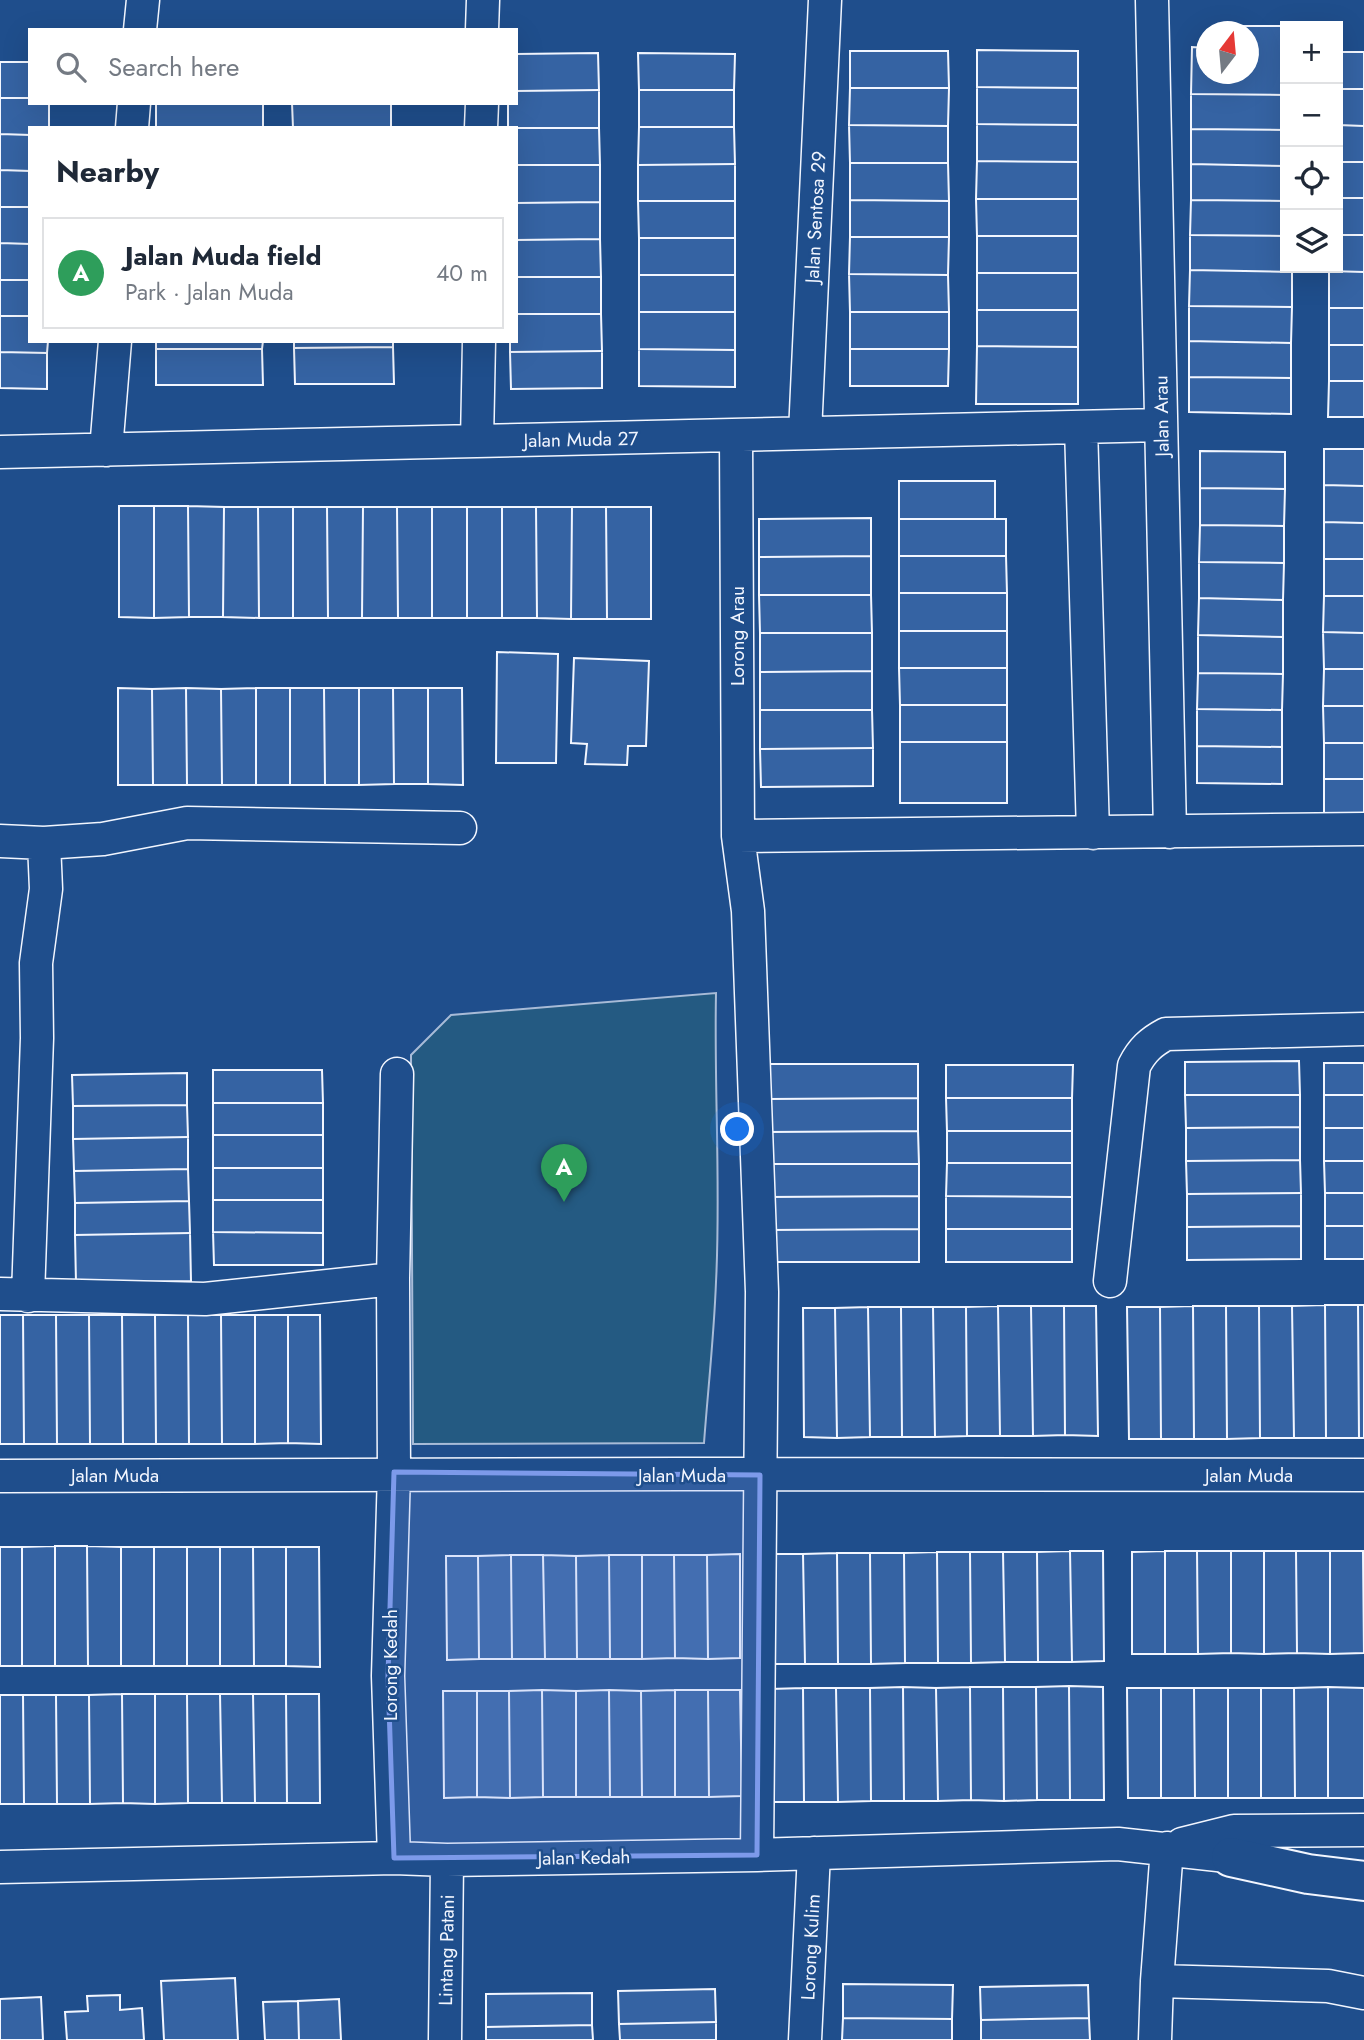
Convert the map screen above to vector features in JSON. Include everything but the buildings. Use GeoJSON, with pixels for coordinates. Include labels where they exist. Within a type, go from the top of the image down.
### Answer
{"type":"FeatureCollection","features":[{"type":"Feature","properties":{"kind":"highway"},"geometry":{"type":"LineString","coordinates":[[1231,1857],[1308,1874],[1364,1881]]}},
{"type":"Feature","properties":{"kind":"street"},"geometry":{"type":"LineString","coordinates":[[140,28],[143,0]]}},
{"type":"Feature","properties":{"kind":"street"},"geometry":{"type":"LineString","coordinates":[[482,28],[483,0]]}},
{"type":"Feature","properties":{"kind":"street","name":"Jalan Sentosa 29"},"geometry":{"type":"LineString","coordinates":[[804,433],[825,0]]}},
{"type":"Feature","properties":{"kind":"street","name":"Jalan Arau"},"geometry":{"type":"LineString","coordinates":[[1152,0],[1170,832]]}},
{"type":"Feature","properties":{"kind":"street"},"geometry":{"type":"LineString","coordinates":[[132,126],[134,105]]}},
{"type":"Feature","properties":{"kind":"street"},"geometry":{"type":"LineString","coordinates":[[481,126],[482,105]]}},
{"type":"Feature","properties":{"kind":"street"},"geometry":{"type":"LineString","coordinates":[[106,450],[115,343]]}},
{"type":"Feature","properties":{"kind":"street"},"geometry":{"type":"LineString","coordinates":[[477,442],[479,343]]}},
{"type":"Feature","properties":{"kind":"street","name":"Jalan Muda 27"},"geometry":{"type":"LineString","coordinates":[[0,452],[1161,425]]}},
{"type":"Feature","properties":{"kind":"street"},"geometry":{"type":"LineString","coordinates":[[1081,427],[1093,833]]}},
{"type":"Feature","properties":{"kind":"street","name":"Lorong Arau"},"geometry":{"type":"LineString","coordinates":[[736,435],[738,836],[748,911],[762,1292],[757,1855]]}},
{"type":"Feature","properties":{"kind":"street"},"geometry":{"type":"LineString","coordinates":[[0,842],[44,843],[103,839],[187,823],[460,828]]}},
{"type":"Feature","properties":{"kind":"street"},"geometry":{"type":"LineString","coordinates":[[738,836],[1364,829]]}},
{"type":"Feature","properties":{"kind":"street"},"geometry":{"type":"LineString","coordinates":[[44,843],[46,890],[36,963],[37,1038],[14,1295],[205,1299],[393,1279]]}},
{"type":"Feature","properties":{"kind":"street"},"geometry":{"type":"LineString","coordinates":[[1110,1282],[1134,1066],[1141,1052],[1153,1040],[1166,1034],[1364,1030]]}},
{"type":"Feature","properties":{"kind":"street","name":"Lorong Kedah"},"geometry":{"type":"LineString","coordinates":[[394,1858],[388,1676],[394,1472],[393,1279],[397,1074]]}},
{"type":"Feature","properties":{"kind":"street","name":"Jalan Muda"},"geometry":{"type":"LineString","coordinates":[[0,1476],[394,1472],[1364,1475]]}},
{"type":"Feature","properties":{"kind":"street"},"geometry":{"type":"LineString","coordinates":[[1167,1847],[1234,1831],[1364,1830]]}},
{"type":"Feature","properties":{"kind":"street","name":"Jalan Kedah"},"geometry":{"type":"LineString","coordinates":[[0,1867],[394,1858],[447,1860],[757,1855],[1118,1844],[1167,1847]]}},
{"type":"Feature","properties":{"kind":"street"},"geometry":{"type":"LineString","coordinates":[[1167,1847],[1231,1857],[1364,1865]]}},
{"type":"Feature","properties":{"kind":"street"},"geometry":{"type":"LineString","coordinates":[[1155,2040],[1167,1847]]}},
{"type":"Feature","properties":{"kind":"street","name":"Lorong Kulim"},"geometry":{"type":"LineString","coordinates":[[806,2040],[814,1853]]}},
{"type":"Feature","properties":{"kind":"street","name":"Lintang Patani"},"geometry":{"type":"LineString","coordinates":[[445,2040],[447,1860]]}},
{"type":"Feature","properties":{"kind":"street"},"geometry":{"type":"LineString","coordinates":[[1157,1981],[1328,1986],[1364,1993]]}},
{"type":"Feature","properties":{"kind":"highlighted area"},"geometry":{"type":"Polygon","coordinates":[[[394,1472],[760,1475],[757,1855],[394,1858],[388,1676],[394,1472]]]}},
{"type":"Feature","properties":{"kind":"shaded area"},"geometry":{"type":"Polygon","coordinates":[[[716,993],[717,1246],[704,1443],[413,1444],[411,1055],[451,1015],[716,993]]]}},
{"type":"Feature","properties":{"kind":"place","name":"Jalan Muda field"},"geometry":{"type":"Point","coordinates":[564,1202]}}]}
